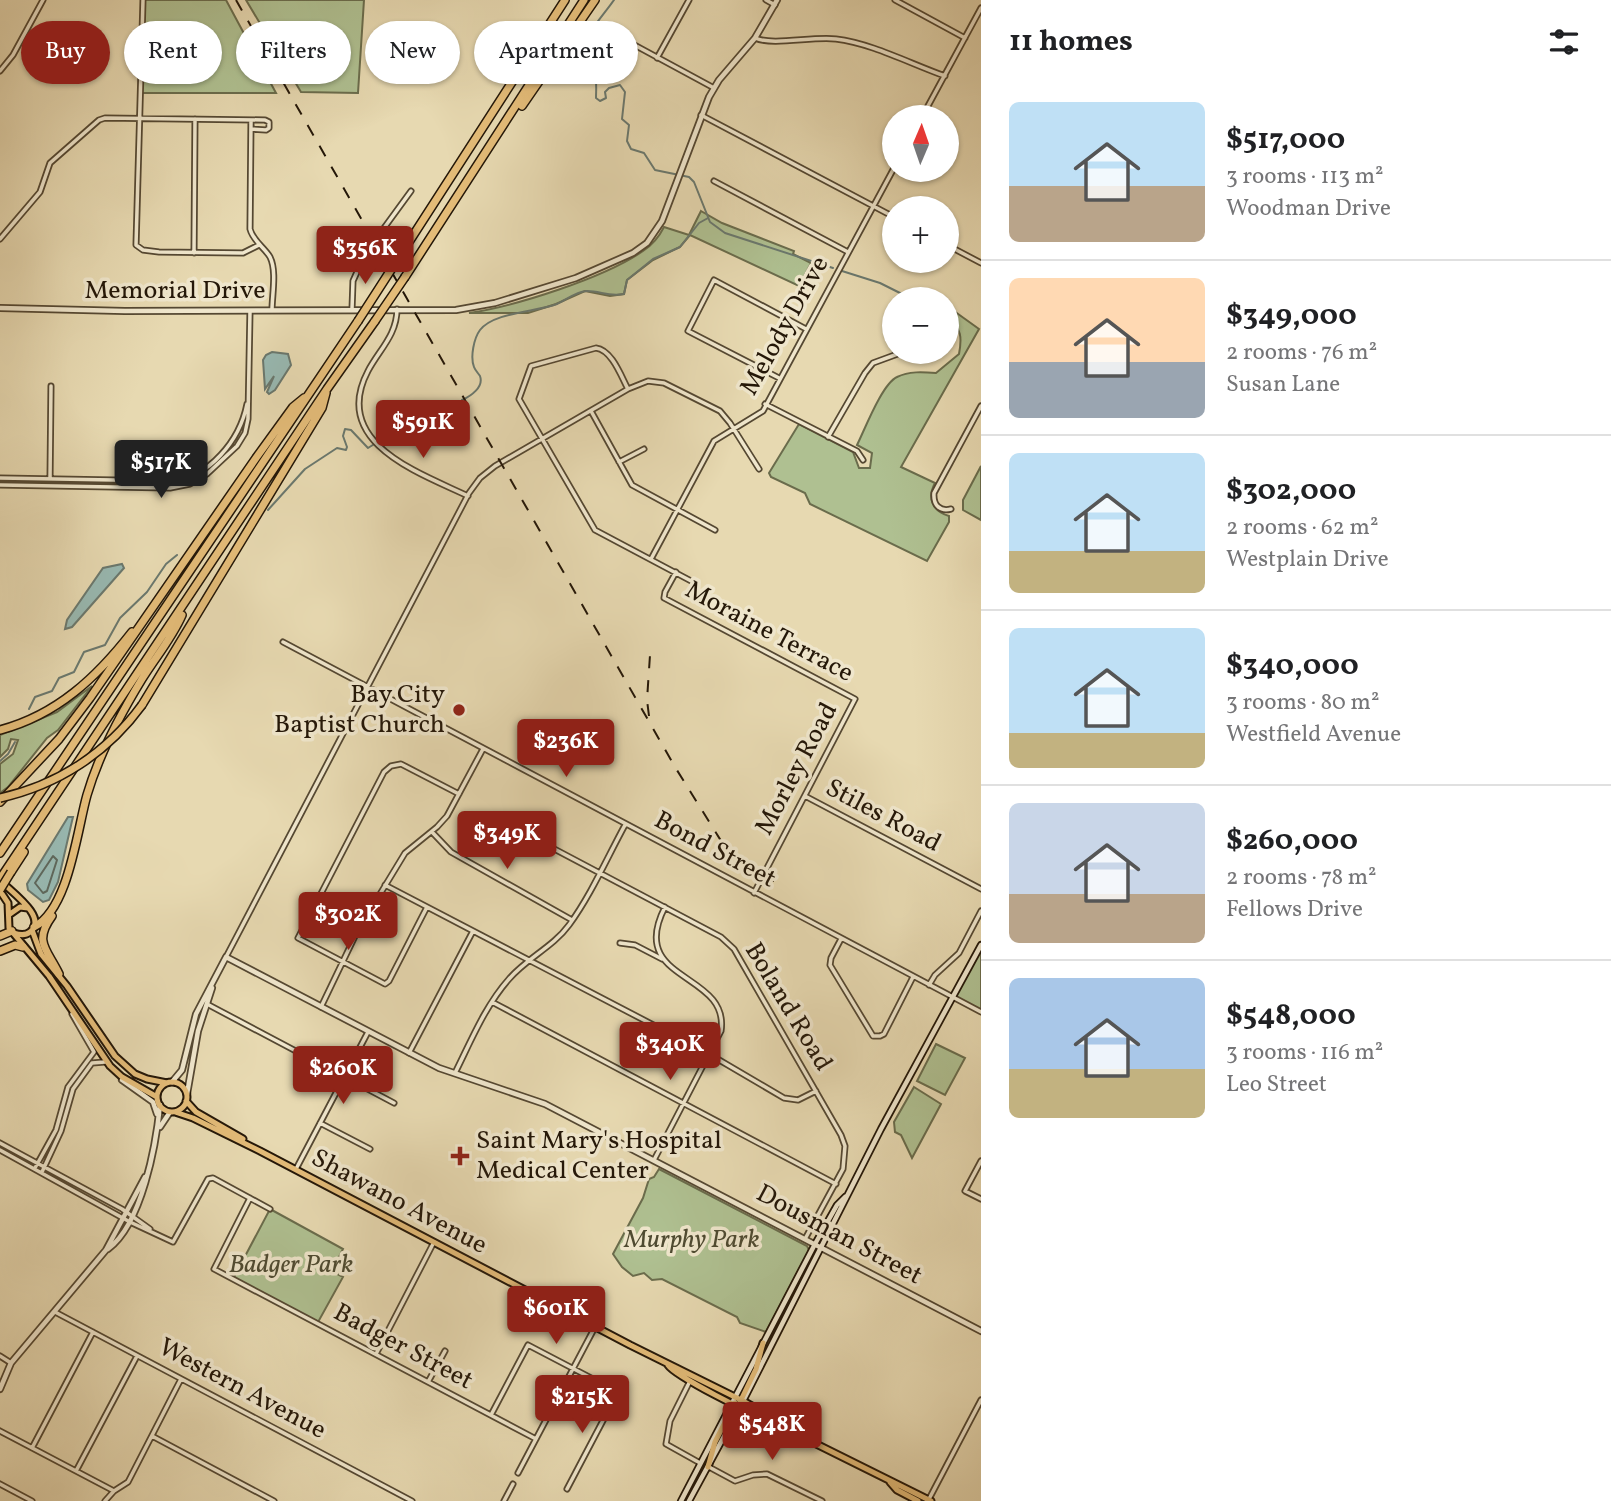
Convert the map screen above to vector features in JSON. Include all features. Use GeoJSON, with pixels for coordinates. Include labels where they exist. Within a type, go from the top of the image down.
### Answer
{"type":"FeatureCollection","features":[{"type":"Feature","properties":{"kind":"highway"},"geometry":{"type":"LineString","coordinates":[[0,853],[312,391],[565,0]]}},
{"type":"Feature","properties":{"kind":"highway"},"geometry":{"type":"LineString","coordinates":[[498,137],[562,31],[584,0]]}},
{"type":"Feature","properties":{"kind":"highway"},"geometry":{"type":"LineString","coordinates":[[0,891],[9,870],[49,806],[327,389],[498,137],[595,0]]}},
{"type":"Feature","properties":{"kind":"highway"},"geometry":{"type":"LineString","coordinates":[[0,799],[38,787],[78,767],[111,741],[142,705],[322,408],[327,389]]}},
{"type":"Feature","properties":{"kind":"highway"},"geometry":{"type":"LineString","coordinates":[[0,799],[75,718],[264,446],[293,407],[312,391]]}},
{"type":"Feature","properties":{"kind":"highway"},"geometry":{"type":"LineString","coordinates":[[0,730],[41,715],[75,693],[108,662],[153,603],[161,597]]}},
{"type":"Feature","properties":{"kind":"highway"},"geometry":{"type":"LineString","coordinates":[[59,974],[41,939],[42,932],[62,893],[88,793],[103,752],[131,697],[179,622],[186,603]]}},
{"type":"Feature","properties":{"kind":"highway"},"geometry":{"type":"LineString","coordinates":[[0,847],[30,807]]}},
{"type":"Feature","properties":{"kind":"highway"},"geometry":{"type":"LineString","coordinates":[[0,879],[9,870]]}},
{"type":"Feature","properties":{"kind":"highway"},"geometry":{"type":"LineString","coordinates":[[33,928],[46,916],[62,893]]}},
{"type":"Feature","properties":{"kind":"highway"},"geometry":{"type":"LineString","coordinates":[[0,936],[13,932]]}},
{"type":"Feature","properties":{"kind":"highway"},"geometry":{"type":"LineString","coordinates":[[0,951],[15,945],[23,947]]}},
{"type":"Feature","properties":{"kind":"main road"},"geometry":{"type":"LineString","coordinates":[[0,879],[36,918],[33,928],[37,948],[59,974],[110,1049],[125,1066],[147,1079],[169,1083],[181,1086],[187,1098],[182,1108],[173,1112],[160,1105],[158,1097],[160,1088],[169,1083]]}},
{"type":"Feature","properties":{"kind":"main road"},"geometry":{"type":"LineString","coordinates":[[0,891],[8,903],[8,918],[13,932],[67,1002],[109,1065],[122,1077],[158,1097]]}},
{"type":"Feature","properties":{"kind":"main road"},"geometry":{"type":"LineString","coordinates":[[8,918],[15,908],[28,908]]}},
{"type":"Feature","properties":{"kind":"main road"},"geometry":{"type":"LineString","coordinates":[[13,932],[26,934],[33,928]]}},
{"type":"Feature","properties":{"kind":"main road","name":"Shawano Avenue"},"geometry":{"type":"LineString","coordinates":[[187,1098],[196,1112],[260,1151]]}},
{"type":"Feature","properties":{"kind":"main road","name":"Shawano Avenue"},"geometry":{"type":"LineString","coordinates":[[173,1112],[193,1118],[296,1169],[668,1365],[670,1369],[773,1418],[780,1426],[890,1482],[900,1484],[929,1501]]}},
{"type":"Feature","properties":{"kind":"main road"},"geometry":{"type":"LineString","coordinates":[[708,1467],[715,1443],[756,1369],[763,1343]]}},
{"type":"Feature","properties":{"kind":"main road","name":"Shawano Avenue"},"geometry":{"type":"LineString","coordinates":[[890,1482],[897,1490],[918,1501]]}},
{"type":"Feature","properties":{"kind":"street"},"geometry":{"type":"LineString","coordinates":[[0,71],[13,55],[43,0]]}},
{"type":"Feature","properties":{"kind":"street"},"geometry":{"type":"LineString","coordinates":[[143,0],[136,246],[143,250],[243,253],[259,245]]}},
{"type":"Feature","properties":{"kind":"street"},"geometry":{"type":"LineString","coordinates":[[657,58],[689,0]]}},
{"type":"Feature","properties":{"kind":"street"},"geometry":{"type":"LineString","coordinates":[[766,0],[776,2]]}},
{"type":"Feature","properties":{"kind":"street"},"geometry":{"type":"LineString","coordinates":[[895,0],[965,38]]}},
{"type":"Feature","properties":{"kind":"street","name":"Memorial Drive"},"geometry":{"type":"LineString","coordinates":[[0,308],[125,311],[456,310],[482,306],[576,278],[639,249],[652,237],[662,221],[701,115],[714,88],[755,38],[776,2]]}},
{"type":"Feature","properties":{"kind":"street"},"geometry":{"type":"LineString","coordinates":[[928,105],[981,8]]}},
{"type":"Feature","properties":{"kind":"street"},"geometry":{"type":"LineString","coordinates":[[755,38],[766,42],[810,38],[838,39],[944,76]]}},
{"type":"Feature","properties":{"kind":"street"},"geometry":{"type":"LineString","coordinates":[[638,48],[714,88]]}},
{"type":"Feature","properties":{"kind":"street"},"geometry":{"type":"LineString","coordinates":[[701,115],[882,211]]}},
{"type":"Feature","properties":{"kind":"street"},"geometry":{"type":"LineString","coordinates":[[0,239],[40,192],[50,163],[92,124],[105,118],[267,120],[270,125],[266,130],[251,129]]}},
{"type":"Feature","properties":{"kind":"street"},"geometry":{"type":"LineString","coordinates":[[194,253],[195,119]]}},
{"type":"Feature","properties":{"kind":"street"},"geometry":{"type":"LineString","coordinates":[[251,120],[250,229],[251,235],[271,258],[272,310]]}},
{"type":"Feature","properties":{"kind":"street"},"geometry":{"type":"LineString","coordinates":[[714,181],[848,252]]}},
{"type":"Feature","properties":{"kind":"street","name":"Melody Drive"},"geometry":{"type":"LineString","coordinates":[[651,559],[714,441],[758,415],[765,404],[886,182]]}},
{"type":"Feature","properties":{"kind":"street"},"geometry":{"type":"LineString","coordinates":[[352,309],[353,281],[367,251],[411,191]]}},
{"type":"Feature","properties":{"kind":"street"},"geometry":{"type":"LineString","coordinates":[[959,251],[981,263]]}},
{"type":"Feature","properties":{"kind":"street"},"geometry":{"type":"LineString","coordinates":[[779,378],[688,331],[714,280],[806,329]]}},
{"type":"Feature","properties":{"kind":"street"},"geometry":{"type":"LineString","coordinates":[[397,309],[393,332],[369,369],[360,394],[362,418],[375,444],[392,458],[468,496]]}},
{"type":"Feature","properties":{"kind":"street"},"geometry":{"type":"LineString","coordinates":[[0,485],[170,488],[190,484],[207,474],[242,440],[248,418],[250,311]]}},
{"type":"Feature","properties":{"kind":"street"},"geometry":{"type":"LineString","coordinates":[[628,389],[603,348],[596,348],[531,366],[519,399],[594,530],[693,582]]}},
{"type":"Feature","properties":{"kind":"street"},"geometry":{"type":"LineString","coordinates":[[828,437],[865,373],[873,363],[882,360]]}},
{"type":"Feature","properties":{"kind":"street"},"geometry":{"type":"LineString","coordinates":[[169,1083],[182,1070],[193,1022],[226,957],[476,482],[486,472],[628,389],[649,381],[664,383],[720,411],[759,469]]}},
{"type":"Feature","properties":{"kind":"street"},"geometry":{"type":"LineString","coordinates":[[50,485],[51,386]]}},
{"type":"Feature","properties":{"kind":"street"},"geometry":{"type":"LineString","coordinates":[[0,478],[170,481],[188,478],[203,469],[232,442],[240,428],[248,398]]}},
{"type":"Feature","properties":{"kind":"street"},"geometry":{"type":"LineString","coordinates":[[765,404],[859,452],[863,460]]}},
{"type":"Feature","properties":{"kind":"street"},"geometry":{"type":"LineString","coordinates":[[951,509],[943,510],[938,507],[934,502],[934,494],[981,406]]}},
{"type":"Feature","properties":{"kind":"street"},"geometry":{"type":"LineString","coordinates":[[591,411],[632,485],[715,530]]}},
{"type":"Feature","properties":{"kind":"street"},"geometry":{"type":"LineString","coordinates":[[619,462],[644,449]]}},
{"type":"Feature","properties":{"kind":"street","name":"Moraine Terrace"},"geometry":{"type":"LineString","coordinates":[[676,572],[664,598],[855,699]]}},
{"type":"Feature","properties":{"kind":"street","name":"Bond Street"},"geometry":{"type":"LineString","coordinates":[[283,642],[981,1012]]}},
{"type":"Feature","properties":{"kind":"street","name":"Morley Road"},"geometry":{"type":"LineString","coordinates":[[754,893],[855,699]]}},
{"type":"Feature","properties":{"kind":"street"},"geometry":{"type":"LineString","coordinates":[[321,1007],[357,932],[405,853],[447,816],[483,749]]}},
{"type":"Feature","properties":{"kind":"street"},"geometry":{"type":"LineString","coordinates":[[427,907],[387,984],[382,984],[298,938],[384,772],[391,766],[401,764],[459,794]]}},
{"type":"Feature","properties":{"kind":"street","name":"Stiles Road"},"geometry":{"type":"LineString","coordinates":[[805,796],[981,889]]}},
{"type":"Feature","properties":{"kind":"street","name":"Boland Road"},"geometry":{"type":"LineString","coordinates":[[507,824],[722,937],[734,949],[845,1146],[843,1169],[805,1239]]}},
{"type":"Feature","properties":{"kind":"street"},"geometry":{"type":"LineString","coordinates":[[454,1074],[492,1002],[509,979],[554,942],[572,920],[625,824]]}},
{"type":"Feature","properties":{"kind":"street"},"geometry":{"type":"LineString","coordinates":[[432,832],[451,852],[572,920]]}},
{"type":"Feature","properties":{"kind":"street"},"geometry":{"type":"LineString","coordinates":[[385,885],[709,1054],[790,1100],[798,1100],[816,1091]]}},
{"type":"Feature","properties":{"kind":"street"},"geometry":{"type":"LineString","coordinates":[[663,960],[657,940],[658,928],[666,907]]}},
{"type":"Feature","properties":{"kind":"street"},"geometry":{"type":"LineString","coordinates":[[929,985],[935,975],[958,953],[981,911]]}},
{"type":"Feature","properties":{"kind":"street"},"geometry":{"type":"LineString","coordinates":[[409,1053],[473,930]]}},
{"type":"Feature","properties":{"kind":"street"},"geometry":{"type":"LineString","coordinates":[[841,939],[830,965],[873,1036],[884,1034],[913,977]]}},
{"type":"Feature","properties":{"kind":"street"},"geometry":{"type":"LineString","coordinates":[[621,943],[635,945],[663,960],[670,968],[708,993],[720,1010],[723,1020],[721,1031],[654,1160]]}},
{"type":"Feature","properties":{"kind":"street"},"geometry":{"type":"LineString","coordinates":[[681,1501],[738,1402],[981,945]]}},
{"type":"Feature","properties":{"kind":"street","name":"Dousman Street"},"geometry":{"type":"LineString","coordinates":[[226,957],[454,1074],[541,1102],[981,1332]]}},
{"type":"Feature","properties":{"kind":"street"},"geometry":{"type":"LineString","coordinates":[[35,1168],[56,1130],[68,1087],[94,1052],[67,1002]]}},
{"type":"Feature","properties":{"kind":"street"},"geometry":{"type":"LineString","coordinates":[[492,1002],[836,1184]]}},
{"type":"Feature","properties":{"kind":"street"},"geometry":{"type":"LineString","coordinates":[[204,1003],[394,1103]]}},
{"type":"Feature","properties":{"kind":"street"},"geometry":{"type":"LineString","coordinates":[[187,1098],[204,1003]]}},
{"type":"Feature","properties":{"kind":"street"},"geometry":{"type":"LineString","coordinates":[[296,1169],[368,1032]]}},
{"type":"Feature","properties":{"kind":"street"},"geometry":{"type":"LineString","coordinates":[[42,1172],[63,1125],[75,1084],[92,1063],[101,1061],[109,1065],[116,1075],[153,1102],[158,1124]]}},
{"type":"Feature","properties":{"kind":"street"},"geometry":{"type":"LineString","coordinates":[[157,1134],[160,1105]]}},
{"type":"Feature","properties":{"kind":"street"},"geometry":{"type":"LineString","coordinates":[[0,1389],[11,1363],[106,1250],[118,1240],[132,1220],[157,1134],[163,1120],[173,1112]]}},
{"type":"Feature","properties":{"kind":"street"},"geometry":{"type":"LineString","coordinates":[[320,1123],[370,1149]]}},
{"type":"Feature","properties":{"kind":"street"},"geometry":{"type":"LineString","coordinates":[[0,1143],[45,1166],[173,1242],[208,1179],[213,1178],[270,1209]]}},
{"type":"Feature","properties":{"kind":"street"},"geometry":{"type":"LineString","coordinates":[[0,1150],[125,1215]]}},
{"type":"Feature","properties":{"kind":"street"},"geometry":{"type":"LineString","coordinates":[[981,1161],[965,1191],[981,1199]]}},
{"type":"Feature","properties":{"kind":"street"},"geometry":{"type":"LineString","coordinates":[[106,1250],[145,1177]]}},
{"type":"Feature","properties":{"kind":"street"},"geometry":{"type":"LineString","coordinates":[[763,1343],[815,1244],[837,1205],[846,1195]]}},
{"type":"Feature","properties":{"kind":"street","name":"Badger Street"},"geometry":{"type":"LineString","coordinates":[[250,1198],[214,1269],[536,1439]]}},
{"type":"Feature","properties":{"kind":"street"},"geometry":{"type":"LineString","coordinates":[[376,1354],[434,1242]]}},
{"type":"Feature","properties":{"kind":"street","name":"Western Avenue"},"geometry":{"type":"LineString","coordinates":[[54,1312],[412,1501]]}},
{"type":"Feature","properties":{"kind":"street"},"geometry":{"type":"LineString","coordinates":[[518,1473],[595,1327]]}},
{"type":"Feature","properties":{"kind":"street"},"geometry":{"type":"LineString","coordinates":[[32,1448],[93,1332]]}},
{"type":"Feature","properties":{"kind":"street"},"geometry":{"type":"LineString","coordinates":[[491,1415],[528,1345],[618,1392],[567,1489]]}},
{"type":"Feature","properties":{"kind":"street"},"geometry":{"type":"LineString","coordinates":[[428,1382],[445,1351]]}},
{"type":"Feature","properties":{"kind":"street"},"geometry":{"type":"LineString","coordinates":[[0,1356],[11,1363]]}},
{"type":"Feature","properties":{"kind":"street"},"geometry":{"type":"LineString","coordinates":[[76,1471],[137,1356]]}},
{"type":"Feature","properties":{"kind":"street"},"geometry":{"type":"LineString","coordinates":[[692,1378],[670,1421],[666,1444],[701,1463]]}},
{"type":"Feature","properties":{"kind":"street"},"geometry":{"type":"LineString","coordinates":[[105,1501],[128,1482],[181,1379]]}},
{"type":"Feature","properties":{"kind":"street"},"geometry":{"type":"LineString","coordinates":[[929,1501],[981,1400]]}},
{"type":"Feature","properties":{"kind":"street"},"geometry":{"type":"LineString","coordinates":[[0,1431],[114,1491]]}},
{"type":"Feature","properties":{"kind":"street"},"geometry":{"type":"LineString","coordinates":[[152,1436],[270,1500]]}},
{"type":"Feature","properties":{"kind":"street"},"geometry":{"type":"LineString","coordinates":[[689,1501],[708,1467],[735,1480],[759,1474],[772,1475],[822,1501]]}},
{"type":"Feature","properties":{"kind":"street"},"geometry":{"type":"LineString","coordinates":[[0,1484],[21,1498],[32,1501]]}},
{"type":"Feature","properties":{"kind":"street"},"geometry":{"type":"LineString","coordinates":[[504,1501],[513,1484]]}},
{"type":"Feature","properties":{"kind":"green space"},"geometry":{"type":"Polygon","coordinates":[[[143,0],[226,0],[237,21],[236,84],[271,84],[276,93],[141,93],[141,84],[222,84],[222,21],[143,21],[143,0]]]}},
{"type":"Feature","properties":{"kind":"green space"},"geometry":{"type":"Polygon","coordinates":[[[246,0],[364,0],[358,93],[301,92],[296,84],[351,84],[351,21],[259,21],[246,0]]]}},
{"type":"Feature","properties":{"kind":"green space"},"geometry":{"type":"Polygon","coordinates":[[[701,211],[722,223],[794,251],[793,254],[811,263],[799,286],[690,235],[680,247],[653,260],[627,280],[624,294],[610,296],[585,291],[528,313],[469,313],[534,297],[606,271],[646,249],[664,227],[689,235],[701,211]]]}},
{"type":"Feature","properties":{"kind":"green space"},"geometry":{"type":"Polygon","coordinates":[[[959,315],[979,329],[901,467],[935,483],[931,499],[939,511],[949,516],[949,522],[927,561],[810,504],[805,493],[771,477],[769,473],[799,424],[853,452],[859,468],[870,468],[872,453],[857,445],[886,388],[891,381],[902,375],[916,372],[936,373],[947,364],[959,364],[959,315]]]}},
{"type":"Feature","properties":{"kind":"green space"},"geometry":{"type":"Polygon","coordinates":[[[981,466],[981,520],[963,510],[963,500],[981,466]]]}},
{"type":"Feature","properties":{"kind":"green space"},"geometry":{"type":"Polygon","coordinates":[[[92,686],[58,730],[47,738],[8,787],[0,793],[0,764],[13,754],[18,740],[11,739],[8,749],[0,757],[0,735],[57,712],[92,686]]]}},
{"type":"Feature","properties":{"kind":"green space"},"geometry":{"type":"Polygon","coordinates":[[[981,945],[981,1012],[954,998],[981,945]]]}},
{"type":"Feature","properties":{"kind":"green space"},"geometry":{"type":"Polygon","coordinates":[[[936,1044],[965,1058],[945,1095],[917,1081],[936,1044]]]}},
{"type":"Feature","properties":{"kind":"green space"},"geometry":{"type":"Polygon","coordinates":[[[914,1087],[941,1104],[912,1158],[901,1135],[895,1132],[894,1122],[914,1087]]]}},
{"type":"Feature","properties":{"kind":"green space","name":"Murphy Park"},"geometry":{"type":"Polygon","coordinates":[[[659,1169],[807,1246],[809,1250],[766,1332],[740,1323],[737,1317],[662,1279],[652,1280],[644,1273],[633,1276],[613,1254],[643,1198],[649,1179],[654,1177],[659,1169]]]}},
{"type":"Feature","properties":{"kind":"green space","name":"Badger Park"},"geometry":{"type":"Polygon","coordinates":[[[270,1209],[343,1249],[332,1271],[343,1277],[317,1324],[233,1279],[270,1209]]]}},
{"type":"Feature","properties":{"kind":"water"},"geometry":{"type":"Polygon","coordinates":[[[272,352],[288,354],[291,365],[275,390],[269,394],[267,392],[274,376],[265,389],[263,360],[272,352]]]}},
{"type":"Feature","properties":{"kind":"water"},"geometry":{"type":"Polygon","coordinates":[[[122,564],[124,568],[72,627],[65,629],[67,620],[103,568],[122,564]]]}},
{"type":"Feature","properties":{"kind":"water"},"geometry":{"type":"Polygon","coordinates":[[[68,817],[73,817],[58,882],[49,900],[43,902],[28,890],[27,884],[68,817]]]}},
{"type":"Feature","properties":{"kind":"waterway"},"geometry":{"type":"LineString","coordinates":[[614,0],[588,35],[583,49],[595,76],[596,98],[600,101],[606,98],[605,92],[609,88],[620,85],[625,92],[622,119],[629,125],[627,141],[631,149],[644,153],[655,170],[689,177],[694,182],[710,222],[725,233],[833,268]]}},
{"type":"Feature","properties":{"kind":"waterway"},"geometry":{"type":"LineString","coordinates":[[268,510],[305,469],[337,448],[346,450],[343,436],[345,429],[351,430],[368,448],[384,438],[457,415],[462,408],[462,400],[473,394],[480,384],[480,376],[474,368],[473,353],[478,333],[486,324],[505,316],[557,304],[583,291],[624,294],[627,280],[653,259],[680,247],[699,223],[708,218]]}},
{"type":"Feature","properties":{"kind":"waterway"},"geometry":{"type":"LineString","coordinates":[[842,271],[888,287]]}},
{"type":"Feature","properties":{"kind":"waterway"},"geometry":{"type":"LineString","coordinates":[[29,709],[35,697],[52,691],[59,678],[74,672],[84,652],[105,645],[120,618],[147,592],[166,564],[177,555]]}},
{"type":"Feature","properties":{"kind":"waterway"},"geometry":{"type":"LineString","coordinates":[[0,761],[15,742]]}},
{"type":"Feature","properties":{"kind":"railway"},"geometry":{"type":"LineString","coordinates":[[236,0],[675,767],[728,852],[742,864],[774,881]]}},
{"type":"Feature","properties":{"kind":"railway"},"geometry":{"type":"LineString","coordinates":[[649,716],[647,700],[650,655]]}},
{"type":"Feature","properties":{"kind":"place","name":"Bay City Baptist Church"},"geometry":{"type":"Point","coordinates":[459,710]}},
{"type":"Feature","properties":{"kind":"place","name":"Saint Mary's Hospital Medical Center"},"geometry":{"type":"Point","coordinates":[460,1156]}}]}
